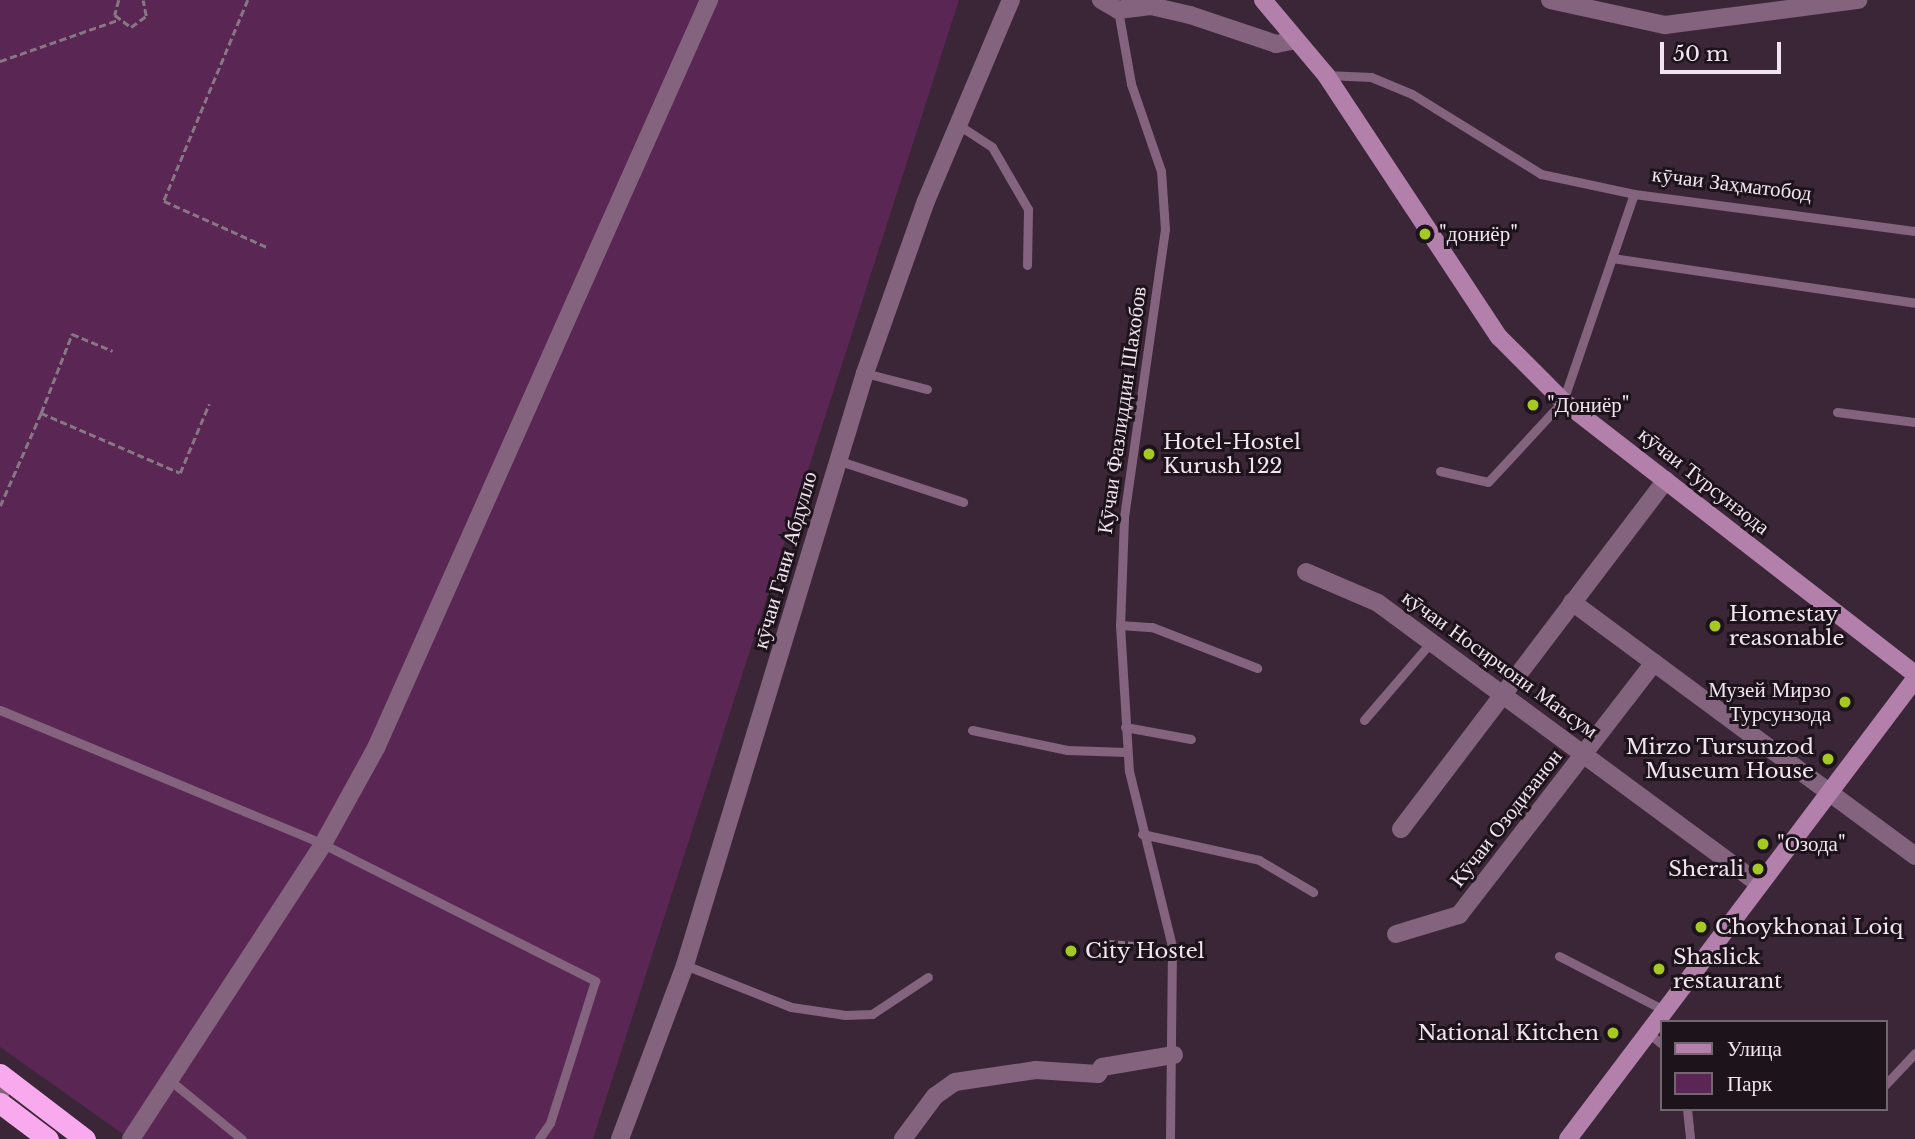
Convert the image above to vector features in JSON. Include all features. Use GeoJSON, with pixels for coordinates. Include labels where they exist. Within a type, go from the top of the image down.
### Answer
{"type":"FeatureCollection","features":[{"type":"Feature","properties":{"kind":"highway"},"geometry":{"type":"LineString","coordinates":[[3,1082],[85,1139]]}},
{"type":"Feature","properties":{"kind":"highway"},"geometry":{"type":"LineString","coordinates":[[0,1103],[48,1139]]}},
{"type":"Feature","properties":{"kind":"main road","name":"кӯчаи Турсунзода"},"geometry":{"type":"LineString","coordinates":[[1263,0],[1326,75],[1499,337],[1563,401],[1915,676]]}},
{"type":"Feature","properties":{"kind":"main road"},"geometry":{"type":"LineString","coordinates":[[1660,1020],[1664,1010],[1915,676]]}},
{"type":"Feature","properties":{"kind":"main road"},"geometry":{"type":"LineString","coordinates":[[1568,1139],[1654,1038],[1660,1021]]}},
{"type":"Feature","properties":{"kind":"street"},"geometry":{"type":"LineString","coordinates":[[131,1139],[172,1082],[323,844],[407,686],[709,0]]}},
{"type":"Feature","properties":{"kind":"street","name":"кӯчаи Гани Абдулло"},"geometry":{"type":"LineString","coordinates":[[620,1139],[685,965],[865,373],[957,124],[1012,0]]}},
{"type":"Feature","properties":{"kind":"street"},"geometry":{"type":"LineString","coordinates":[[1101,0],[1122,5],[1151,6],[1276,44],[1296,40]]}},
{"type":"Feature","properties":{"kind":"street"},"geometry":{"type":"LineString","coordinates":[[1550,0],[1665,25],[1858,0]]}},
{"type":"Feature","properties":{"kind":"street"},"geometry":{"type":"LineString","coordinates":[[1401,829],[1666,480]]}},
{"type":"Feature","properties":{"kind":"street","name":"кӯчаи Носирчони Маъсум"},"geometry":{"type":"LineString","coordinates":[[1307,572],[1378,603],[1759,884]]}},
{"type":"Feature","properties":{"kind":"street"},"geometry":{"type":"LineString","coordinates":[[1572,603],[1915,856]]}},
{"type":"Feature","properties":{"kind":"street","name":"Кӯчаи Озодизанон"},"geometry":{"type":"LineString","coordinates":[[1396,934],[1459,915],[1654,663]]}},
{"type":"Feature","properties":{"kind":"street"},"geometry":{"type":"LineString","coordinates":[[903,1139],[935,1096],[955,1082],[1036,1070],[1098,1074],[1102,1067],[1174,1055]]}},
{"type":"Feature","properties":{"kind":"lane","name":"Кӯчаи Фазлиддин Шахобов"},"geometry":{"type":"LineString","coordinates":[[1122,5],[1131,84],[1161,171],[1165,229],[1124,518],[1120,625],[1126,752],[1142,834],[1172,946],[1174,1055],[1170,1139]]}},
{"type":"Feature","properties":{"kind":"lane"},"geometry":{"type":"LineString","coordinates":[[1326,75],[1371,77],[1412,94],[1541,174],[1634,194]]}},
{"type":"Feature","properties":{"kind":"lane"},"geometry":{"type":"LineString","coordinates":[[957,124],[992,147],[1028,209],[1027,265]]}},
{"type":"Feature","properties":{"kind":"lane","name":"кӯчаи Заҳматобод"},"geometry":{"type":"LineString","coordinates":[[1563,401],[1634,194],[1915,231]]}},
{"type":"Feature","properties":{"kind":"lane"},"geometry":{"type":"LineString","coordinates":[[1612,258],[1915,303]]}},
{"type":"Feature","properties":{"kind":"lane"},"geometry":{"type":"LineString","coordinates":[[865,373],[927,389]]}},
{"type":"Feature","properties":{"kind":"lane"},"geometry":{"type":"LineString","coordinates":[[1440,471],[1488,482],[1563,401]]}},
{"type":"Feature","properties":{"kind":"lane"},"geometry":{"type":"LineString","coordinates":[[1837,412],[1915,422]]}},
{"type":"Feature","properties":{"kind":"lane"},"geometry":{"type":"LineString","coordinates":[[837,460],[963,502]]}},
{"type":"Feature","properties":{"kind":"lane"},"geometry":{"type":"LineString","coordinates":[[1120,625],[1152,628],[1257,667]]}},
{"type":"Feature","properties":{"kind":"lane"},"geometry":{"type":"LineString","coordinates":[[1364,720],[1431,642]]}},
{"type":"Feature","properties":{"kind":"lane"},"geometry":{"type":"LineString","coordinates":[[0,710],[323,844],[595,981],[551,1123],[539,1139]]}},
{"type":"Feature","properties":{"kind":"lane"},"geometry":{"type":"LineString","coordinates":[[1125,727],[1192,739]]}},
{"type":"Feature","properties":{"kind":"lane"},"geometry":{"type":"LineString","coordinates":[[972,730],[1067,750],[1126,752]]}},
{"type":"Feature","properties":{"kind":"lane"},"geometry":{"type":"LineString","coordinates":[[1142,834],[1247,856],[1313,892]]}},
{"type":"Feature","properties":{"kind":"lane"},"geometry":{"type":"LineString","coordinates":[[1559,956],[1664,1010]]}},
{"type":"Feature","properties":{"kind":"lane"},"geometry":{"type":"LineString","coordinates":[[685,965],[791,1007],[845,1014],[877,1012],[928,977]]}},
{"type":"Feature","properties":{"kind":"lane"},"geometry":{"type":"LineString","coordinates":[[1887,1082],[1915,1053]]}},
{"type":"Feature","properties":{"kind":"lane"},"geometry":{"type":"LineString","coordinates":[[172,1082],[242,1139]]}},
{"type":"Feature","properties":{"kind":"lane"},"geometry":{"type":"LineString","coordinates":[[1687,1111],[1690,1139]]}},
{"type":"Feature","properties":{"kind":"path"},"geometry":{"type":"LineString","coordinates":[[118,20],[119,0]]}},
{"type":"Feature","properties":{"kind":"path"},"geometry":{"type":"LineString","coordinates":[[248,0],[164,201],[269,248]]}},
{"type":"Feature","properties":{"kind":"path"},"geometry":{"type":"LineString","coordinates":[[0,61],[118,20],[140,24],[144,1]]}},
{"type":"Feature","properties":{"kind":"path"},"geometry":{"type":"LineString","coordinates":[[0,506],[72,334],[113,351]]}},
{"type":"Feature","properties":{"kind":"path"},"geometry":{"type":"LineString","coordinates":[[41,413],[180,473],[209,404]]}},
{"type":"Feature","properties":{"kind":"path"},"geometry":{"type":"LineString","coordinates":[[1097,940],[1172,946]]}},
{"type":"Feature","properties":{"kind":"green space"},"geometry":{"type":"Polygon","coordinates":[[[0,0],[959,0],[593,1139],[130,1139],[0,1047],[0,0]]]}},
{"type":"Feature","properties":{"kind":"place","name":"\"дониёр\""},"geometry":{"type":"Point","coordinates":[1425,234]}},
{"type":"Feature","properties":{"kind":"place","name":"\"Дониёр\""},"geometry":{"type":"Point","coordinates":[1533,405]}},
{"type":"Feature","properties":{"kind":"place","name":"Hotel-Hostel Kurush 122"},"geometry":{"type":"Point","coordinates":[1149,454]}},
{"type":"Feature","properties":{"kind":"place","name":"Homestay reasonable"},"geometry":{"type":"Point","coordinates":[1715,626]}},
{"type":"Feature","properties":{"kind":"place","name":"Музей Мирзо Турсунзода"},"geometry":{"type":"Point","coordinates":[1845,702]}},
{"type":"Feature","properties":{"kind":"place","name":"Mirzo Tursunzod Museum House"},"geometry":{"type":"Point","coordinates":[1828,759]}},
{"type":"Feature","properties":{"kind":"place","name":"\"Озода\""},"geometry":{"type":"Point","coordinates":[1763,844]}},
{"type":"Feature","properties":{"kind":"place","name":"Sherali"},"geometry":{"type":"Point","coordinates":[1758,869]}},
{"type":"Feature","properties":{"kind":"place","name":"Choykhonai Loiq"},"geometry":{"type":"Point","coordinates":[1701,927]}},
{"type":"Feature","properties":{"kind":"place","name":"City Hostel"},"geometry":{"type":"Point","coordinates":[1071,951]}},
{"type":"Feature","properties":{"kind":"place","name":"Shaslick restaurant"},"geometry":{"type":"Point","coordinates":[1659,969]}},
{"type":"Feature","properties":{"kind":"place","name":"National Kitchen"},"geometry":{"type":"Point","coordinates":[1613,1033]}}]}
